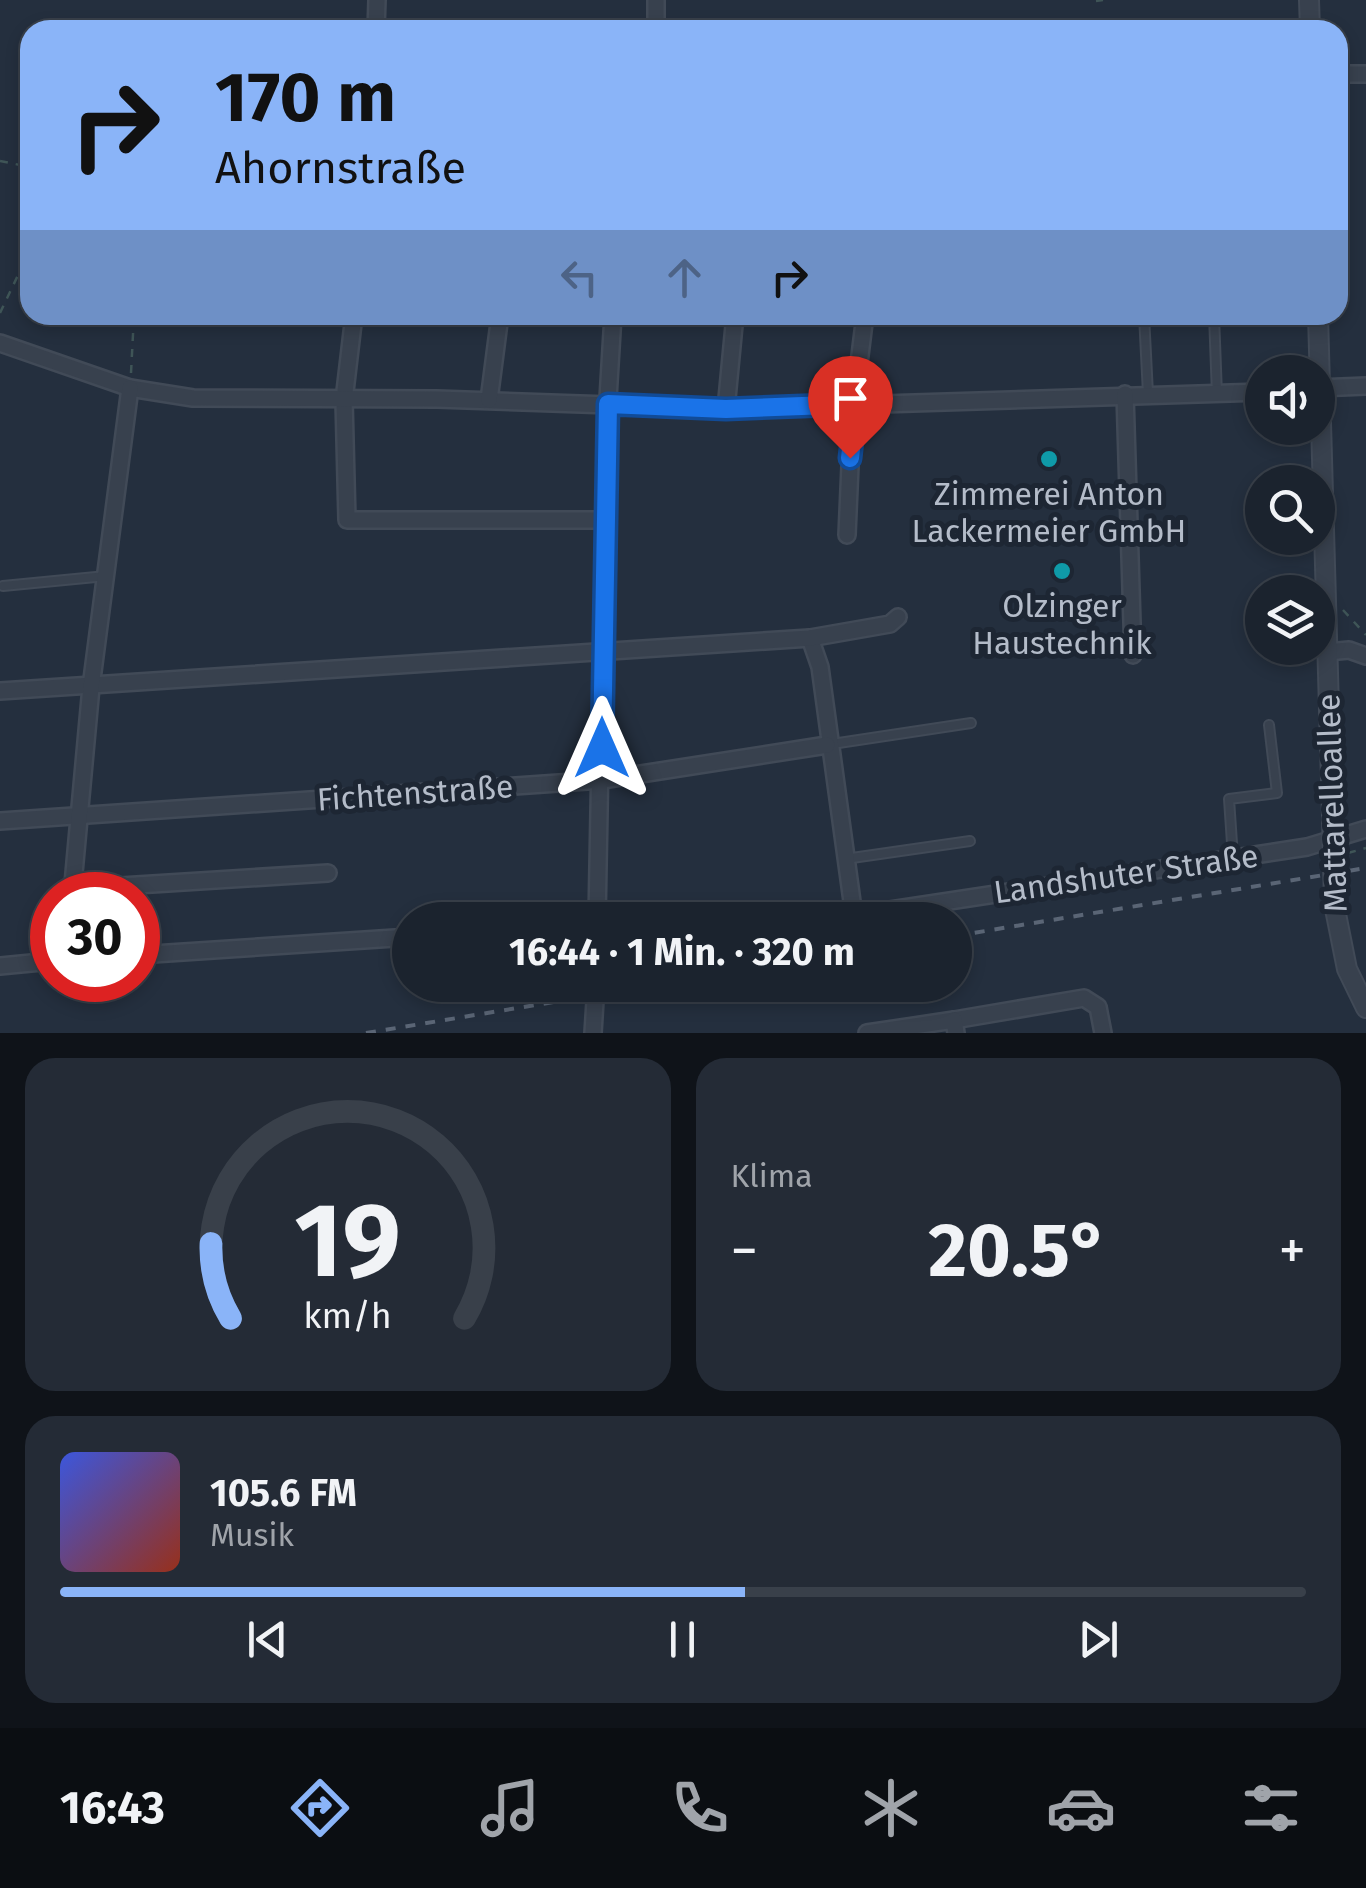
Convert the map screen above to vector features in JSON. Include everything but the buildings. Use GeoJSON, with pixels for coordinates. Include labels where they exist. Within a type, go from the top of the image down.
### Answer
{"type":"FeatureCollection","features":[{"type":"Feature","properties":{"kind":"street"},"geometry":{"type":"LineString","coordinates":[[353,325],[344,400],[347,520],[606,520]]}},
{"type":"Feature","properties":{"kind":"street"},"geometry":{"type":"LineString","coordinates":[[489,400],[499,325]]}},
{"type":"Feature","properties":{"kind":"street"},"geometry":{"type":"LineString","coordinates":[[598,902],[612,325]]}},
{"type":"Feature","properties":{"kind":"street"},"geometry":{"type":"LineString","coordinates":[[726,409],[734,325]]}},
{"type":"Feature","properties":{"kind":"street"},"geometry":{"type":"LineString","coordinates":[[847,534],[864,325]]}},
{"type":"Feature","properties":{"kind":"street"},"geometry":{"type":"LineString","coordinates":[[1318,325],[1319,355]]}},
{"type":"Feature","properties":{"kind":"street"},"geometry":{"type":"LineString","coordinates":[[0,344],[130,388],[194,398],[489,400],[726,409],[1245,393]]}},
{"type":"Feature","properties":{"kind":"street"},"geometry":{"type":"LineString","coordinates":[[1335,387],[1366,386]]}},
{"type":"Feature","properties":{"kind":"street"},"geometry":{"type":"LineString","coordinates":[[75,872],[91,687],[130,388]]}},
{"type":"Feature","properties":{"kind":"street"},"geometry":{"type":"LineString","coordinates":[[1125,394],[1133,655]]}},
{"type":"Feature","properties":{"kind":"street"},"geometry":{"type":"LineString","coordinates":[[1321,445],[1326,575]]}},
{"type":"Feature","properties":{"kind":"street"},"geometry":{"type":"LineString","coordinates":[[0,691],[810,638],[890,624],[898,617]]}},
{"type":"Feature","properties":{"kind":"street"},"geometry":{"type":"LineString","coordinates":[[810,638],[820,667],[827,745],[852,902]]}},
{"type":"Feature","properties":{"kind":"street"},"geometry":{"type":"LineString","coordinates":[[1335,651],[1349,650],[1366,656]]}},
{"type":"Feature","properties":{"kind":"street","name":"Mattarelloallee"},"geometry":{"type":"LineString","coordinates":[[1327,665],[1334,904],[1347,970],[1366,1008]]}},
{"type":"Feature","properties":{"kind":"street","name":"Fichtenstraße"},"geometry":{"type":"LineString","coordinates":[[0,820],[602,780],[827,745]]}},
{"type":"Feature","properties":{"kind":"street","name":"Landshuter Straße"},"geometry":{"type":"LineString","coordinates":[[945,902],[1307,847],[1366,829]]}},
{"type":"Feature","properties":{"kind":"street"},"geometry":{"type":"LineString","coordinates":[[160,886],[328,873]]}},
{"type":"Feature","properties":{"kind":"street"},"geometry":{"type":"LineString","coordinates":[[160,954],[392,938]]}},
{"type":"Feature","properties":{"kind":"street"},"geometry":{"type":"LineString","coordinates":[[0,966],[30,963]]}},
{"type":"Feature","properties":{"kind":"street"},"geometry":{"type":"LineString","coordinates":[[867,1033],[955,1026],[1084,998],[1098,1006],[1103,1033]]}},
{"type":"Feature","properties":{"kind":"street"},"geometry":{"type":"LineString","coordinates":[[593,1033],[595,1002]]}},
{"type":"Feature","properties":{"kind":"lane"},"geometry":{"type":"LineString","coordinates":[[1145,325],[1148,394]]}},
{"type":"Feature","properties":{"kind":"lane"},"geometry":{"type":"LineString","coordinates":[[1214,325],[1217,395]]}},
{"type":"Feature","properties":{"kind":"lane"},"geometry":{"type":"LineString","coordinates":[[3,586],[106,576]]}},
{"type":"Feature","properties":{"kind":"lane"},"geometry":{"type":"LineString","coordinates":[[827,745],[970,723]]}},
{"type":"Feature","properties":{"kind":"lane"},"geometry":{"type":"LineString","coordinates":[[1233,858],[1230,799],[1277,793],[1269,725]]}},
{"type":"Feature","properties":{"kind":"lane"},"geometry":{"type":"LineString","coordinates":[[845,860],[970,840]]}},
{"type":"Feature","properties":{"kind":"path"},"geometry":{"type":"LineString","coordinates":[[1096,1],[1103,0]]}},
{"type":"Feature","properties":{"kind":"path"},"geometry":{"type":"LineString","coordinates":[[0,313],[20,271]]}},
{"type":"Feature","properties":{"kind":"path"},"geometry":{"type":"LineString","coordinates":[[130,388],[133,325]]}},
{"type":"Feature","properties":{"kind":"path"},"geometry":{"type":"LineString","coordinates":[[1335,590],[1344,612],[1366,635]]}},
{"type":"Feature","properties":{"kind":"railway"},"geometry":{"type":"LineString","coordinates":[[972,933],[1366,868]]}},
{"type":"Feature","properties":{"kind":"railway"},"geometry":{"type":"LineString","coordinates":[[366,1033],[554,1002]]}},
{"type":"Feature","properties":{"kind":"place","name":"Zimmerei Anton Lackermeier GmbH"},"geometry":{"type":"Point","coordinates":[1049,459]}},
{"type":"Feature","properties":{"kind":"place","name":"Olzinger Haustechnik"},"geometry":{"type":"Point","coordinates":[1062,571]}},
{"type":"Feature","properties":{"kind":"route"},"geometry":{"type":"LineString","coordinates":[[602,748],[608,404],[726,409],[856,404],[850,458]]}}]}
